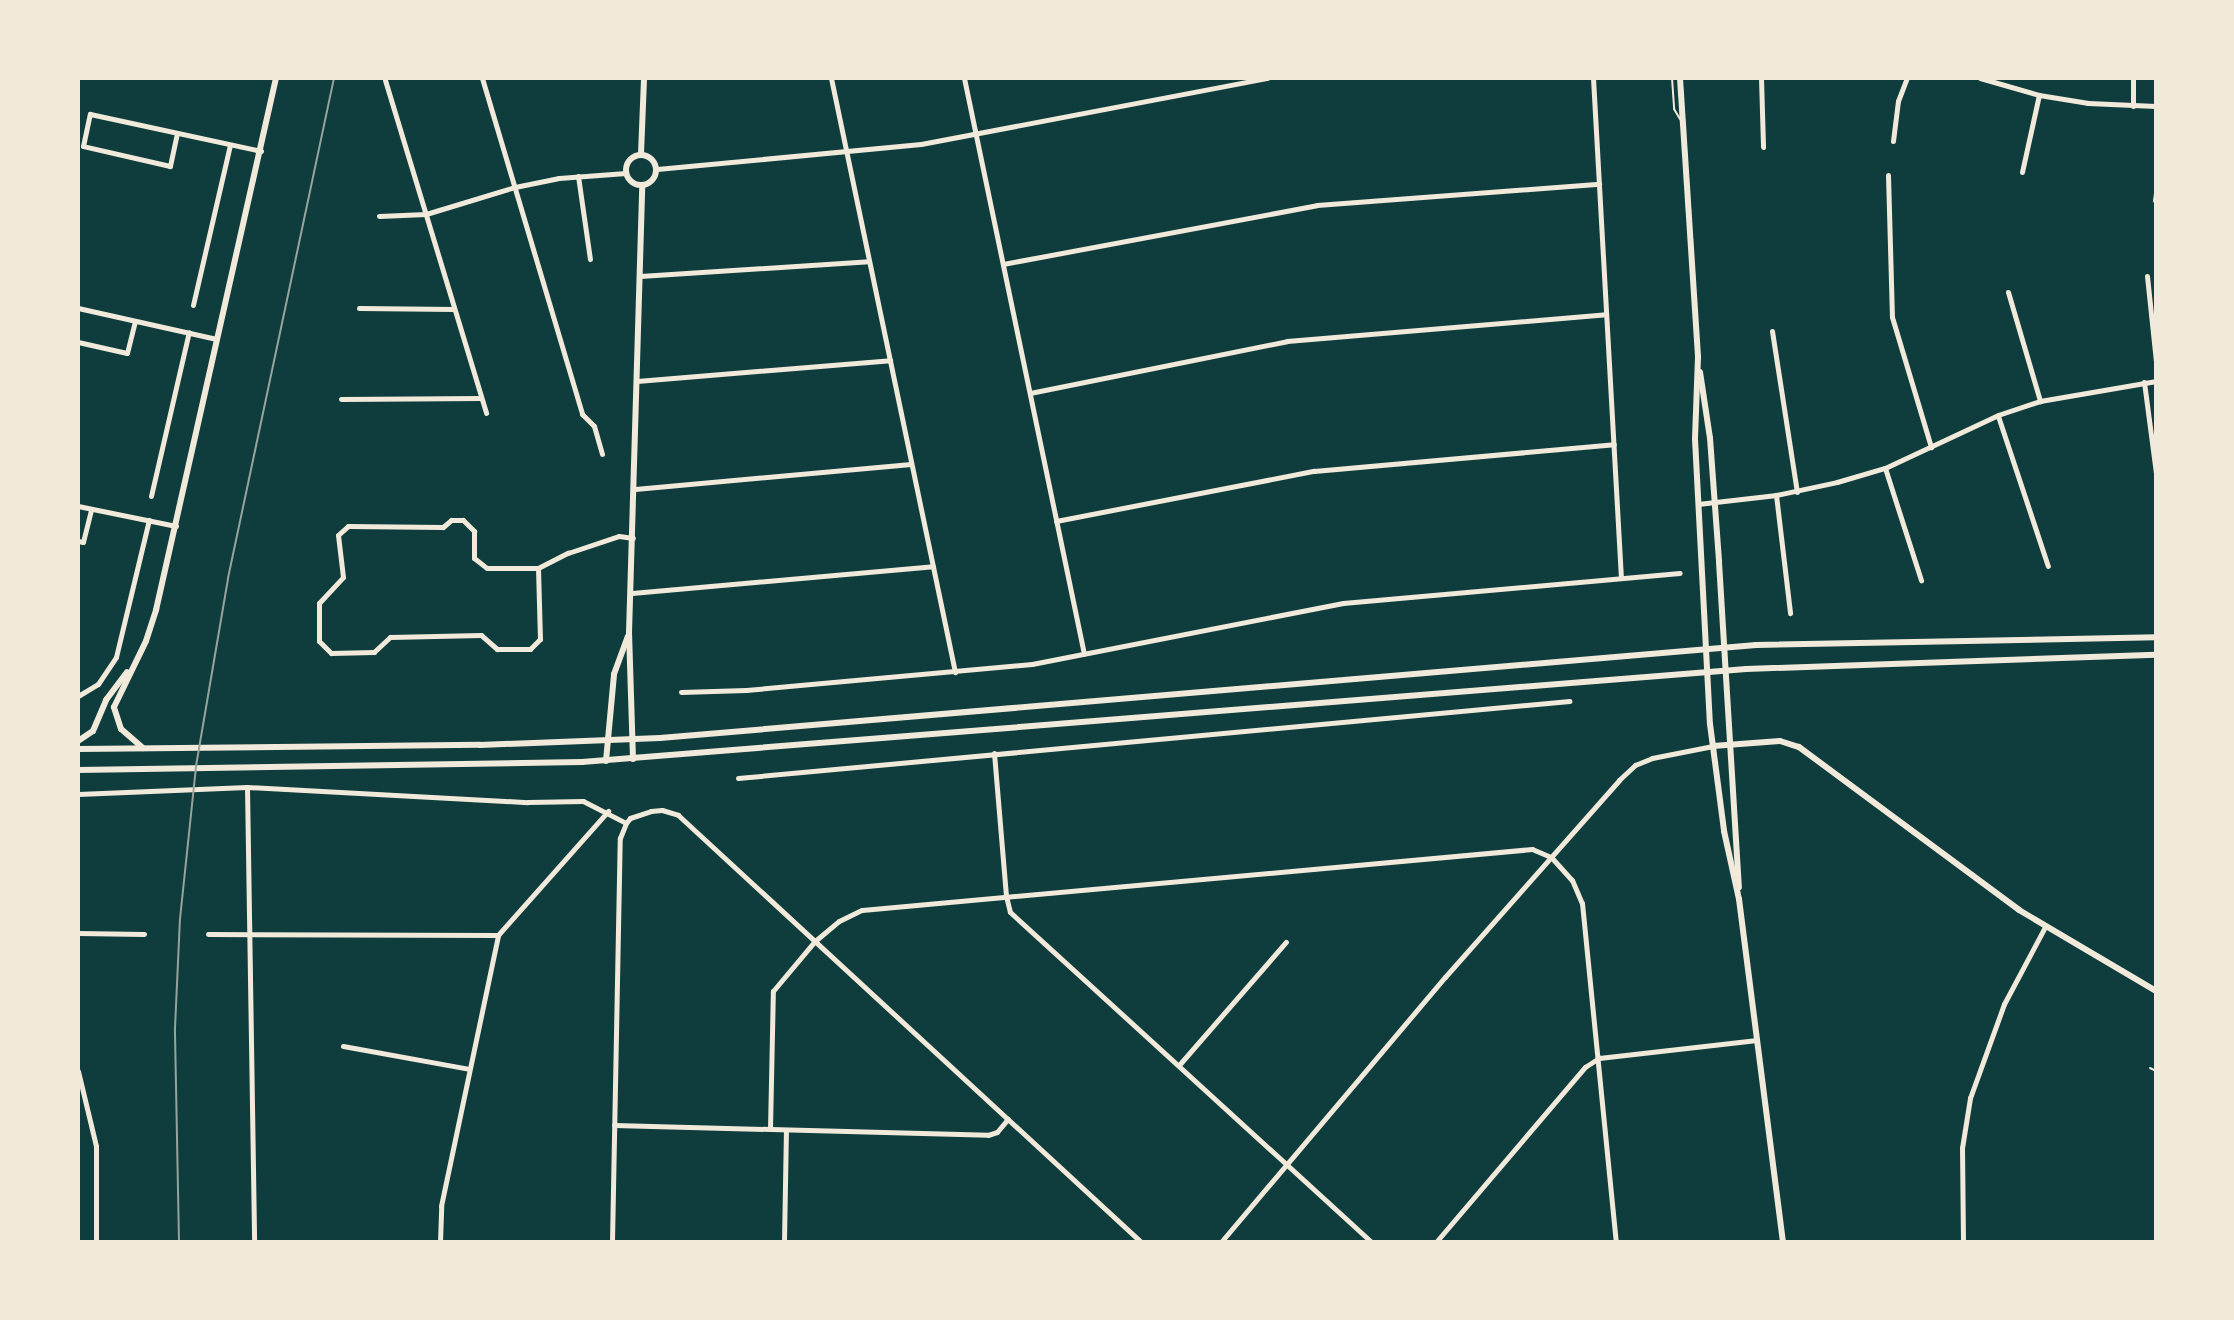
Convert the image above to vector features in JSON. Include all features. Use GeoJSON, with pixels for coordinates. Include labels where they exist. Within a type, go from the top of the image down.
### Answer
{"type":"FeatureCollection","features":[{"type":"Feature","properties":{"kind":"street"},"geometry":{"type":"LineString","coordinates":[[143,748],[121,729],[114,712],[151,626],[276,78]]}},
{"type":"Feature","properties":{"kind":"street"},"geometry":{"type":"LineString","coordinates":[[493,78],[482,79],[582,414],[594,426],[602,454]]}},
{"type":"Feature","properties":{"kind":"street"},"geometry":{"type":"LineString","coordinates":[[641,154],[644,78]]}},
{"type":"Feature","properties":{"kind":"street"},"geometry":{"type":"LineString","coordinates":[[831,78],[955,672]]}},
{"type":"Feature","properties":{"kind":"street"},"geometry":{"type":"LineString","coordinates":[[964,78],[1084,654]]}},
{"type":"Feature","properties":{"kind":"street"},"geometry":{"type":"LineString","coordinates":[[657,169],[975,135],[1268,78]]}},
{"type":"Feature","properties":{"kind":"street"},"geometry":{"type":"LineString","coordinates":[[1593,78],[1621,577]]}},
{"type":"Feature","properties":{"kind":"street"},"geometry":{"type":"LineString","coordinates":[[1680,78],[1698,357],[1715,503],[1739,899]]}},
{"type":"Feature","properties":{"kind":"street"},"geometry":{"type":"LineString","coordinates":[[1761,78],[1763,147]]}},
{"type":"Feature","properties":{"kind":"street"},"geometry":{"type":"LineString","coordinates":[[1893,141],[1898,101],[1907,78]]}},
{"type":"Feature","properties":{"kind":"street"},"geometry":{"type":"LineString","coordinates":[[1980,78],[2039,95],[2156,106]]}},
{"type":"Feature","properties":{"kind":"street"},"geometry":{"type":"LineString","coordinates":[[2133,78],[2133,106]]}},
{"type":"Feature","properties":{"kind":"street"},"geometry":{"type":"LineString","coordinates":[[385,80],[486,413]]}},
{"type":"Feature","properties":{"kind":"street"},"geometry":{"type":"LineString","coordinates":[[2022,172],[2039,95]]}},
{"type":"Feature","properties":{"kind":"street"},"geometry":{"type":"LineString","coordinates":[[177,133],[170,166],[83,146],[90,114],[261,151]]}},
{"type":"Feature","properties":{"kind":"street"},"geometry":{"type":"LineString","coordinates":[[193,305],[230,145]]}},
{"type":"Feature","properties":{"kind":"street"},"geometry":{"type":"LineString","coordinates":[[641,154],[652,159],[657,169]]}},
{"type":"Feature","properties":{"kind":"street"},"geometry":{"type":"LineString","coordinates":[[641,154],[629,161],[626,173],[632,182],[642,185],[651,182],[657,169]]}},
{"type":"Feature","properties":{"kind":"street"},"geometry":{"type":"LineString","coordinates":[[379,216],[426,214],[515,187],[578,176],[626,173]]}},
{"type":"Feature","properties":{"kind":"street"},"geometry":{"type":"LineString","coordinates":[[1888,175],[1892,317],[1931,447]]}},
{"type":"Feature","properties":{"kind":"street"},"geometry":{"type":"LineString","coordinates":[[578,176],[590,259]]}},
{"type":"Feature","properties":{"kind":"street"},"geometry":{"type":"LineString","coordinates":[[1003,264],[1317,205],[1599,184]]}},
{"type":"Feature","properties":{"kind":"street"},"geometry":{"type":"LineString","coordinates":[[633,759],[629,633],[642,185]]}},
{"type":"Feature","properties":{"kind":"street"},"geometry":{"type":"LineString","coordinates":[[2155,200],[2156,193]]}},
{"type":"Feature","properties":{"kind":"street"},"geometry":{"type":"LineString","coordinates":[[640,276],[869,261]]}},
{"type":"Feature","properties":{"kind":"street"},"geometry":{"type":"LineString","coordinates":[[2147,276],[2156,361]]}},
{"type":"Feature","properties":{"kind":"street"},"geometry":{"type":"LineString","coordinates":[[2008,292],[2040,401]]}},
{"type":"Feature","properties":{"kind":"street"},"geometry":{"type":"LineString","coordinates":[[78,308],[218,339]]}},
{"type":"Feature","properties":{"kind":"street"},"geometry":{"type":"LineString","coordinates":[[359,308],[454,309]]}},
{"type":"Feature","properties":{"kind":"street"},"geometry":{"type":"LineString","coordinates":[[1030,393],[1287,341],[1606,314]]}},
{"type":"Feature","properties":{"kind":"street"},"geometry":{"type":"LineString","coordinates":[[78,342],[127,353],[135,321]]}},
{"type":"Feature","properties":{"kind":"street"},"geometry":{"type":"LineString","coordinates":[[1772,331],[1797,492]]}},
{"type":"Feature","properties":{"kind":"street"},"geometry":{"type":"LineString","coordinates":[[151,496],[189,332]]}},
{"type":"Feature","properties":{"kind":"street"},"geometry":{"type":"LineString","coordinates":[[1698,357],[1698,504],[1706,673],[1713,746],[1739,899],[1783,1242]]}},
{"type":"Feature","properties":{"kind":"street"},"geometry":{"type":"LineString","coordinates":[[637,381],[890,360]]}},
{"type":"Feature","properties":{"kind":"street"},"geometry":{"type":"LineString","coordinates":[[1698,504],[1797,492],[1885,468],[1998,415],[2040,401],[2156,381]]}},
{"type":"Feature","properties":{"kind":"street"},"geometry":{"type":"LineString","coordinates":[[2144,382],[2156,473]]}},
{"type":"Feature","properties":{"kind":"street"},"geometry":{"type":"LineString","coordinates":[[341,399],[481,398]]}},
{"type":"Feature","properties":{"kind":"street"},"geometry":{"type":"LineString","coordinates":[[1998,415],[2048,566]]}},
{"type":"Feature","properties":{"kind":"street"},"geometry":{"type":"LineString","coordinates":[[1056,521],[1314,471],[1614,444]]}},
{"type":"Feature","properties":{"kind":"street"},"geometry":{"type":"LineString","coordinates":[[635,489],[911,464]]}},
{"type":"Feature","properties":{"kind":"street"},"geometry":{"type":"LineString","coordinates":[[1885,468],[1921,580]]}},
{"type":"Feature","properties":{"kind":"street"},"geometry":{"type":"LineString","coordinates":[[1776,495],[1790,613]]}},
{"type":"Feature","properties":{"kind":"street"},"geometry":{"type":"LineString","coordinates":[[78,506],[176,526]]}},
{"type":"Feature","properties":{"kind":"street"},"geometry":{"type":"LineString","coordinates":[[78,541],[83,542],[91,509]]}},
{"type":"Feature","properties":{"kind":"street"},"geometry":{"type":"LineString","coordinates":[[78,696],[98,684],[116,657],[149,520]]}},
{"type":"Feature","properties":{"kind":"street"},"geometry":{"type":"LineString","coordinates":[[538,568],[540,639],[530,649],[497,649],[481,635],[390,637],[374,652],[331,653],[319,641],[319,603],[343,577],[338,535],[348,526],[443,527],[451,520],[463,520],[474,531],[474,558],[487,568],[538,568],[548,559],[619,536],[634,538]]}},
{"type":"Feature","properties":{"kind":"street"},"geometry":{"type":"LineString","coordinates":[[632,593],[933,566]]}},
{"type":"Feature","properties":{"kind":"street"},"geometry":{"type":"LineString","coordinates":[[681,692],[746,690],[955,672],[1084,654],[1343,603],[1680,573]]}},
{"type":"Feature","properties":{"kind":"street"},"geometry":{"type":"LineString","coordinates":[[606,761],[614,674],[629,633]]}},
{"type":"Feature","properties":{"kind":"street"},"geometry":{"type":"LineString","coordinates":[[78,749],[465,746],[633,739],[1725,648],[1853,642],[2156,637]]}},
{"type":"Feature","properties":{"kind":"street"},"geometry":{"type":"LineString","coordinates":[[78,770],[606,761],[1454,690],[1726,671],[1884,662],[2156,655]]}},
{"type":"Feature","properties":{"kind":"street"},"geometry":{"type":"LineString","coordinates":[[78,741],[93,731],[113,689],[132,666]]}},
{"type":"Feature","properties":{"kind":"street"},"geometry":{"type":"LineString","coordinates":[[738,778],[1569,701]]}},
{"type":"Feature","properties":{"kind":"street"},"geometry":{"type":"LineString","coordinates":[[1221,1242],[1551,857],[1635,765],[1652,758],[1713,746],[1780,741],[1816,756],[1937,851],[2045,927],[2156,991]]}},
{"type":"Feature","properties":{"kind":"street"},"geometry":{"type":"LineString","coordinates":[[994,753],[1010,912],[1371,1242]]}},
{"type":"Feature","properties":{"kind":"street"},"geometry":{"type":"LineString","coordinates":[[78,794],[247,787],[528,802],[583,801],[608,811],[626,823]]}},
{"type":"Feature","properties":{"kind":"street"},"geometry":{"type":"LineString","coordinates":[[247,787],[254,1242]]}},
{"type":"Feature","properties":{"kind":"street"},"geometry":{"type":"LineString","coordinates":[[440,1242],[441,1206],[498,935],[608,811]]}},
{"type":"Feature","properties":{"kind":"street"},"geometry":{"type":"LineString","coordinates":[[612,1242],[620,838],[630,818],[651,811],[678,815],[1141,1242]]}},
{"type":"Feature","properties":{"kind":"street"},"geometry":{"type":"LineString","coordinates":[[770,1129],[773,991],[815,941],[839,921],[862,910],[1532,849],[1551,857],[1572,880],[1582,903],[1616,1242]]}},
{"type":"Feature","properties":{"kind":"street"},"geometry":{"type":"LineString","coordinates":[[1963,1242],[1962,1148],[1970,1098],[2004,1004],[2045,927]]}},
{"type":"Feature","properties":{"kind":"street"},"geometry":{"type":"LineString","coordinates":[[78,933],[144,934]]}},
{"type":"Feature","properties":{"kind":"street"},"geometry":{"type":"LineString","coordinates":[[208,934],[498,935]]}},
{"type":"Feature","properties":{"kind":"street"},"geometry":{"type":"LineString","coordinates":[[1179,1065],[1286,942]]}},
{"type":"Feature","properties":{"kind":"street"},"geometry":{"type":"LineString","coordinates":[[1436,1242],[1585,1067],[1599,1058],[1757,1040]]}},
{"type":"Feature","properties":{"kind":"street"},"geometry":{"type":"LineString","coordinates":[[343,1046],[469,1069]]}},
{"type":"Feature","properties":{"kind":"street"},"geometry":{"type":"LineString","coordinates":[[78,1071],[96,1146],[96,1242]]}},
{"type":"Feature","properties":{"kind":"street"},"geometry":{"type":"LineString","coordinates":[[614,1125],[988,1135],[997,1132],[1008,1119]]}},
{"type":"Feature","properties":{"kind":"street"},"geometry":{"type":"LineString","coordinates":[[784,1242],[786,1130]]}},
{"type":"Feature","properties":{"kind":"lane"},"geometry":{"type":"LineString","coordinates":[[1672,78],[1674,109],[1683,123]]}},
{"type":"Feature","properties":{"kind":"lane"},"geometry":{"type":"LineString","coordinates":[[2150,1068],[2156,1071]]}},
{"type":"Feature","properties":{"kind":"tram line"},"geometry":{"type":"LineString","coordinates":[[179,1242],[175,1028],[180,919],[196,766],[228,578],[334,78]]}}]}
